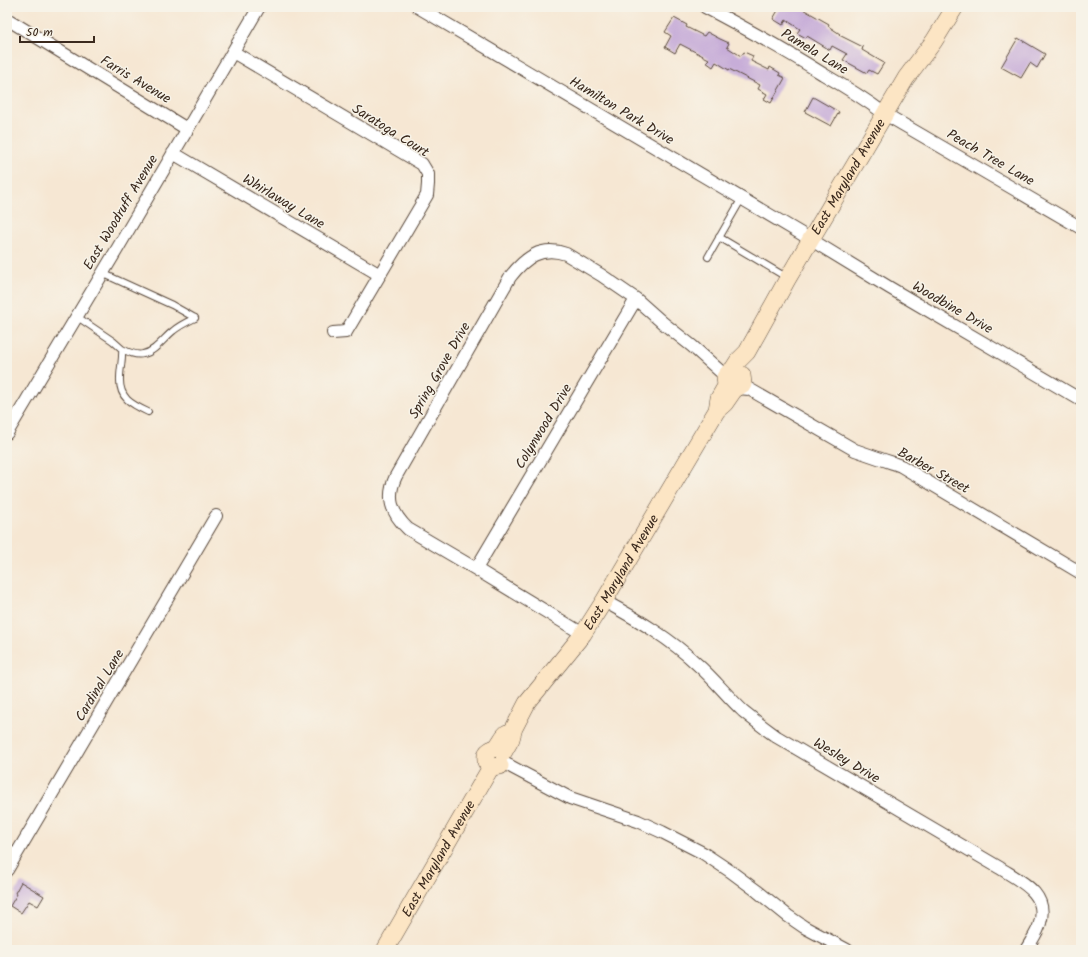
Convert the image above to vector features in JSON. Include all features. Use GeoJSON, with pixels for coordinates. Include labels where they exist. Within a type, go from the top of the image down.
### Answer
{"type":"FeatureCollection","features":[{"type":"Feature","properties":{"kind":"street","name":"East Woodruff Avenue"},"geometry":{"type":"LineString","coordinates":[[7,433],[260,7]]}},
{"type":"Feature","properties":{"kind":"street","name":"Hamilton Park Drive"},"geometry":{"type":"LineString","coordinates":[[418,7],[811,239]]}},
{"type":"Feature","properties":{"kind":"street","name":"Pamela Lane"},"geometry":{"type":"LineString","coordinates":[[705,7],[796,57],[867,100],[886,114]]}},
{"type":"Feature","properties":{"kind":"street","name":"East Maryland Avenue"},"geometry":{"type":"LineString","coordinates":[[385,950],[511,739],[514,728],[527,703],[583,634],[604,601],[716,410],[725,403],[734,380],[748,360],[747,352],[788,278],[906,78],[934,41],[955,7]]}},
{"type":"Feature","properties":{"kind":"street","name":"Farris Avenue"},"geometry":{"type":"LineString","coordinates":[[7,18],[187,129]]}},
{"type":"Feature","properties":{"kind":"street","name":"Saratoga Court"},"geometry":{"type":"LineString","coordinates":[[233,52],[422,164],[428,174],[427,195],[346,332],[333,333]]}},
{"type":"Feature","properties":{"kind":"street","name":"Peach Tree Lane"},"geometry":{"type":"LineString","coordinates":[[886,114],[1081,228]]}},
{"type":"Feature","properties":{"kind":"street","name":"Whirlaway Lane"},"geometry":{"type":"LineString","coordinates":[[173,153],[380,275]]}},
{"type":"Feature","properties":{"kind":"street","name":"Woodbine Drive"},"geometry":{"type":"LineString","coordinates":[[811,239],[890,288],[1081,400]]}},
{"type":"Feature","properties":{"kind":"street","name":"Spring Grove Drive"},"geometry":{"type":"LineString","coordinates":[[583,634],[476,568],[408,529],[394,512],[391,501],[391,490],[396,476],[510,277],[519,266],[530,257],[540,252],[550,251],[566,254],[602,275],[636,299],[663,323],[734,380]]}},
{"type":"Feature","properties":{"kind":"street","name":"Colynwood Drive"},"geometry":{"type":"LineString","coordinates":[[476,568],[636,299]]}},
{"type":"Feature","properties":{"kind":"street","name":"Barber Street"},"geometry":{"type":"LineString","coordinates":[[734,380],[855,450],[901,466],[1081,573]]}},
{"type":"Feature","properties":{"kind":"street","name":"Cardinal Lane"},"geometry":{"type":"LineString","coordinates":[[7,870],[11,851],[216,516]]}},
{"type":"Feature","properties":{"kind":"street","name":"Wesley Drive"},"geometry":{"type":"LineString","coordinates":[[604,601],[651,628],[676,646],[698,664],[756,722],[778,737],[1030,887],[1037,895],[1042,911],[1041,922],[1026,950]]}},
{"type":"Feature","properties":{"kind":"street"},"geometry":{"type":"LineString","coordinates":[[499,758],[570,798],[638,821],[703,853],[730,871],[804,927],[847,950]]}},
{"type":"Feature","properties":{"kind":"lane"},"geometry":{"type":"LineString","coordinates":[[708,257],[742,198]]}},
{"type":"Feature","properties":{"kind":"lane"},"geometry":{"type":"LineString","coordinates":[[719,237],[788,278]]}},
{"type":"Feature","properties":{"kind":"lane"},"geometry":{"type":"LineString","coordinates":[[76,316],[113,341],[122,349],[132,353],[143,354],[152,350],[183,323],[195,318],[172,305],[102,273]]}},
{"type":"Feature","properties":{"kind":"lane"},"geometry":{"type":"LineString","coordinates":[[122,349],[123,356],[120,387],[123,395],[132,404],[148,412]]}},
{"type":"Feature","properties":{"kind":"building"},"geometry":{"type":"Polygon","coordinates":[[[780,7],[799,7],[829,24],[828,26],[840,34],[839,35],[863,47],[862,50],[884,63],[877,74],[869,70],[867,73],[843,60],[847,54],[832,46],[830,50],[807,36],[806,38],[797,33],[800,29],[786,20],[783,25],[773,19],[780,7]]]}},
{"type":"Feature","properties":{"kind":"building"},"geometry":{"type":"Polygon","coordinates":[[[674,18],[687,25],[686,27],[704,36],[707,32],[729,43],[727,47],[741,56],[744,52],[753,56],[751,61],[769,70],[770,67],[780,73],[779,75],[785,78],[771,103],[764,99],[767,94],[758,89],[760,85],[716,62],[713,67],[706,62],[709,59],[680,44],[675,53],[665,47],[671,36],[665,32],[674,18]]]}},
{"type":"Feature","properties":{"kind":"building"},"geometry":{"type":"Polygon","coordinates":[[[1018,38],[1045,54],[1037,68],[1030,63],[1021,78],[1001,67],[1018,38]]]}},
{"type":"Feature","properties":{"kind":"building"},"geometry":{"type":"Polygon","coordinates":[[[813,97],[839,112],[831,126],[805,112],[813,97]]]}},
{"type":"Feature","properties":{"kind":"building"},"geometry":{"type":"Polygon","coordinates":[[[21,882],[44,896],[38,906],[29,901],[21,913],[10,906],[17,894],[15,893],[21,882]]]}}]}
